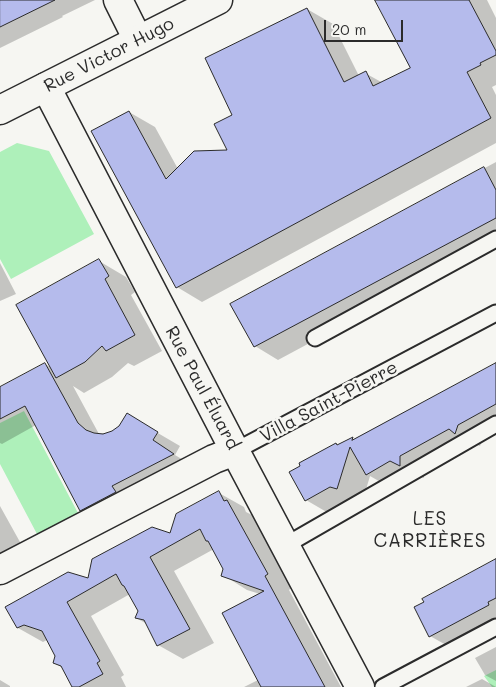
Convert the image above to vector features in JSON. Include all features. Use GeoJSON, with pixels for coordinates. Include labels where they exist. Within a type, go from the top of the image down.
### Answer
{"type":"FeatureCollection","features":[{"type":"Feature","properties":{"kind":"street"},"geometry":{"type":"LineString","coordinates":[[118,0],[138,40]]}},
{"type":"Feature","properties":{"kind":"street","name":"Rue Victor Hugo"},"geometry":{"type":"LineString","coordinates":[[0,110],[218,0]]}},
{"type":"Feature","properties":{"kind":"street","name":"Rue Paul Éluard"},"geometry":{"type":"LineString","coordinates":[[46,87],[360,687]]}},
{"type":"Feature","properties":{"kind":"street","name":"Villa Saint-Pierre"},"geometry":{"type":"LineString","coordinates":[[0,570],[214,458],[235,451]]}},
{"type":"Feature","properties":{"kind":"lane"},"geometry":{"type":"LineString","coordinates":[[315,338],[496,239]]}},
{"type":"Feature","properties":{"kind":"lane","name":"Villa Saint-Pierre"},"geometry":{"type":"LineString","coordinates":[[235,451],[496,313]]}},
{"type":"Feature","properties":{"kind":"lane"},"geometry":{"type":"LineString","coordinates":[[286,545],[496,424]]}},
{"type":"Feature","properties":{"kind":"lane"},"geometry":{"type":"LineString","coordinates":[[383,687],[496,627]]}},
{"type":"Feature","properties":{"kind":"green space"},"geometry":{"type":"Polygon","coordinates":[[[17,143],[49,151],[94,234],[11,279],[0,259],[0,152],[17,143]]]}},
{"type":"Feature","properties":{"kind":"green space"},"geometry":{"type":"Polygon","coordinates":[[[24,411],[78,513],[37,534],[0,464],[0,423],[24,411]]]}},
{"type":"Feature","properties":{"kind":"green space"},"geometry":{"type":"Polygon","coordinates":[[[496,670],[496,687],[492,687],[484,676],[496,670]]]}},
{"type":"Feature","properties":{"kind":"building"},"geometry":{"type":"Polygon","coordinates":[[[0,0],[55,0],[0,27],[0,0]]]}},
{"type":"Feature","properties":{"kind":"building"},"geometry":{"type":"Polygon","coordinates":[[[375,0],[469,0],[496,51],[496,55],[467,72],[491,118],[176,288],[91,131],[129,111],[166,179],[194,151],[227,150],[214,124],[232,115],[205,58],[307,8],[344,82],[366,71],[373,86],[410,68],[375,0]]]}},
{"type":"Feature","properties":{"kind":"building"},"geometry":{"type":"Polygon","coordinates":[[[484,167],[496,190],[496,218],[254,347],[230,304],[484,167]]]}},
{"type":"Feature","properties":{"kind":"building"},"geometry":{"type":"Polygon","coordinates":[[[99,259],[109,276],[105,279],[135,335],[106,351],[102,346],[85,362],[56,378],[16,305],[99,259]]]}},
{"type":"Feature","properties":{"kind":"building"},"geometry":{"type":"Polygon","coordinates":[[[45,363],[78,423],[86,430],[103,434],[112,431],[119,426],[127,413],[158,432],[153,440],[174,454],[112,486],[116,492],[80,511],[25,406],[0,419],[0,387],[45,363]]]}},
{"type":"Feature","properties":{"kind":"building"},"geometry":{"type":"Polygon","coordinates":[[[496,363],[496,404],[458,425],[455,434],[449,429],[400,456],[400,466],[390,461],[366,475],[350,447],[337,489],[330,487],[305,501],[289,472],[300,466],[299,463],[336,443],[337,445],[353,437],[352,440],[496,363]]]}},
{"type":"Feature","properties":{"kind":"building"},"geometry":{"type":"Polygon","coordinates":[[[219,491],[224,501],[227,500],[268,574],[265,576],[325,687],[261,687],[222,613],[264,591],[221,576],[223,569],[200,529],[150,557],[190,629],[157,646],[144,620],[135,618],[138,611],[116,574],[67,602],[100,661],[97,663],[103,674],[79,687],[72,687],[61,666],[53,663],[55,656],[42,631],[24,625],[17,628],[5,607],[68,572],[88,578],[92,559],[152,527],[170,533],[176,514],[219,491]]]}},
{"type":"Feature","properties":{"kind":"building"},"geometry":{"type":"Polygon","coordinates":[[[496,559],[496,598],[488,602],[489,605],[429,637],[414,607],[424,602],[422,599],[496,559]]]}},
{"type":"Feature","properties":{"kind":"district","name":"LES CARRIÈRES"},"geometry":{"type":"Point","coordinates":[430,530]}}]}
